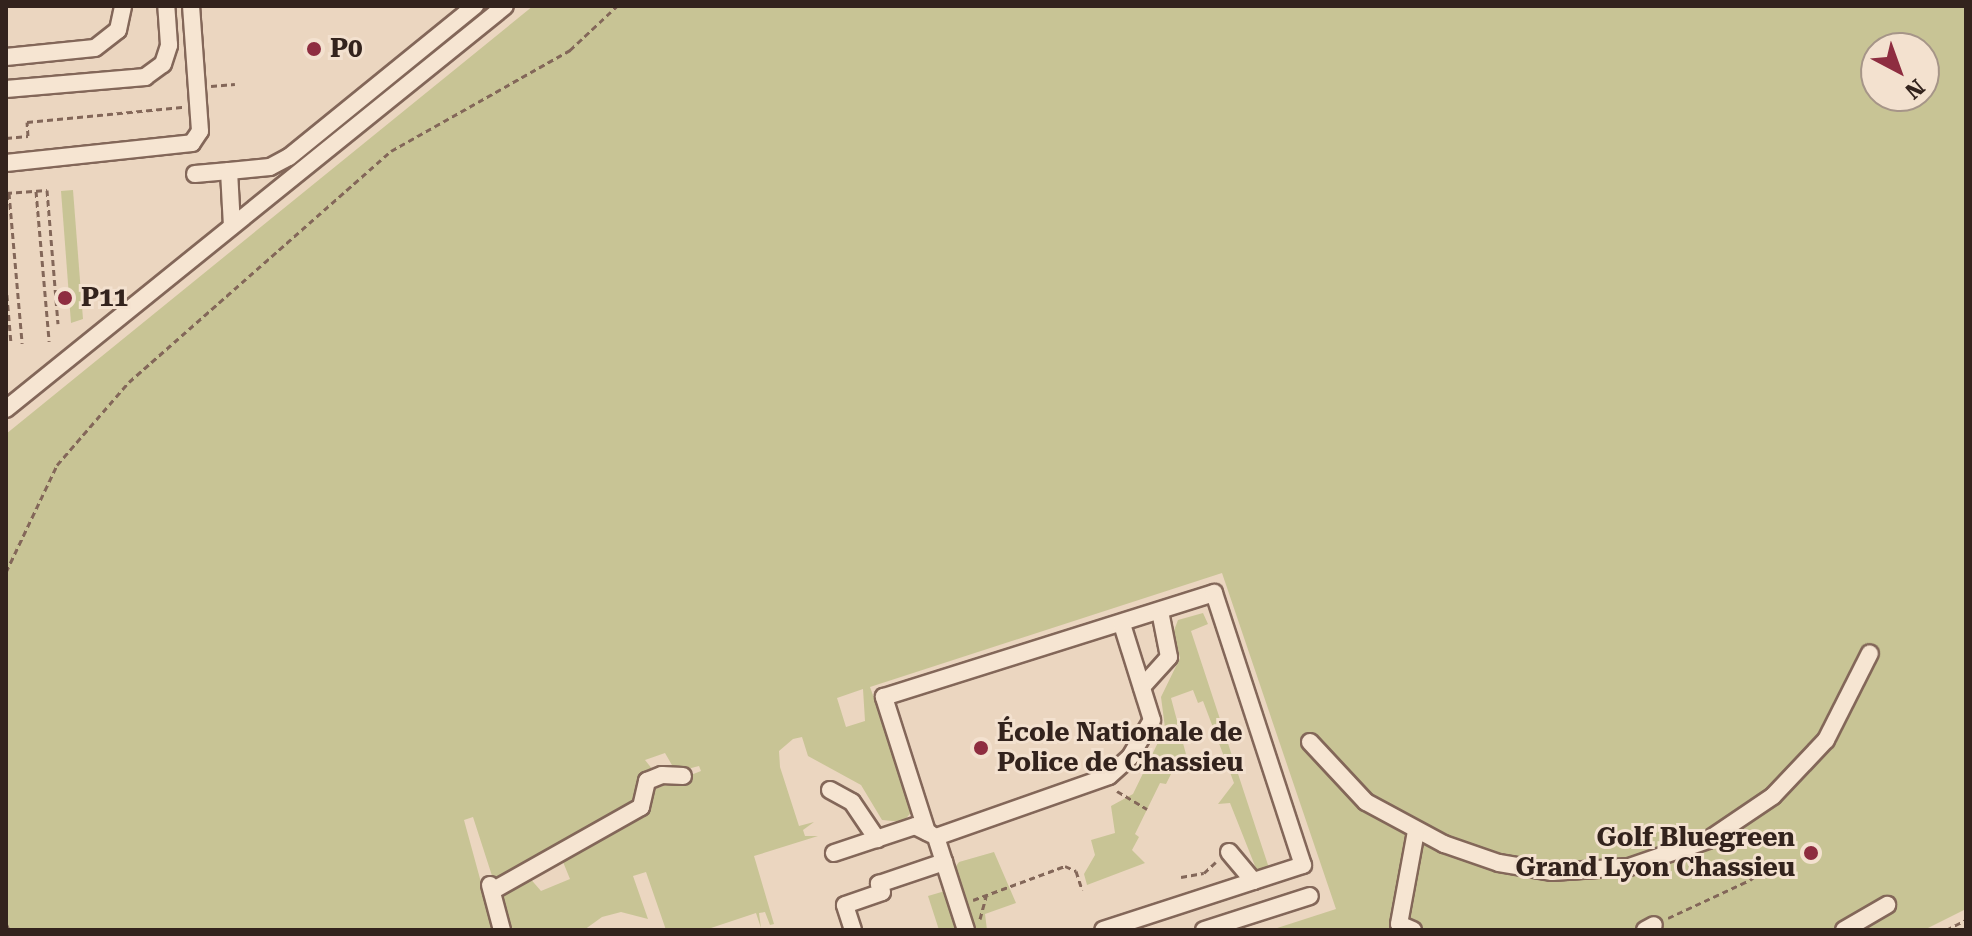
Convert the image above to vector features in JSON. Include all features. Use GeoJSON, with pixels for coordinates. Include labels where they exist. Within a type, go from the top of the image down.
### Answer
{"type":"FeatureCollection","features":[{"type":"Feature","properties":{"kind":"lane"},"geometry":{"type":"LineString","coordinates":[[6,57],[95,48],[118,30],[123,6]]}},
{"type":"Feature","properties":{"kind":"lane"},"geometry":{"type":"LineString","coordinates":[[6,89],[145,77],[163,64],[169,45],[166,6]]}},
{"type":"Feature","properties":{"kind":"lane"},"geometry":{"type":"LineString","coordinates":[[6,163],[192,143],[200,131],[191,6]]}},
{"type":"Feature","properties":{"kind":"lane"},"geometry":{"type":"LineString","coordinates":[[195,174],[270,167],[289,157],[475,6]]}},
{"type":"Feature","properties":{"kind":"lane"},"geometry":{"type":"LineString","coordinates":[[6,409],[505,6]]}},
{"type":"Feature","properties":{"kind":"lane"},"geometry":{"type":"LineString","coordinates":[[229,171],[232,226]]}},
{"type":"Feature","properties":{"kind":"lane"},"geometry":{"type":"LineString","coordinates":[[973,928],[958,905],[884,697],[1214,593],[1303,865],[1103,930]]}},
{"type":"Feature","properties":{"kind":"lane"},"geometry":{"type":"LineString","coordinates":[[1142,687],[1169,657],[1160,611]]}},
{"type":"Feature","properties":{"kind":"lane"},"geometry":{"type":"LineString","coordinates":[[834,853],[915,826],[932,834],[1109,776],[1130,757],[1152,720],[1122,624]]}},
{"type":"Feature","properties":{"kind":"lane"},"geometry":{"type":"LineString","coordinates":[[1310,742],[1366,802],[1416,831],[1499,863],[1552,872],[1597,872],[1670,857],[1742,822],[1802,769],[1845,709],[1870,653]]}},
{"type":"Feature","properties":{"kind":"lane"},"geometry":{"type":"LineString","coordinates":[[502,930],[491,888],[641,807],[647,781],[662,775],[683,776]]}},
{"type":"Feature","properties":{"kind":"lane"},"geometry":{"type":"LineString","coordinates":[[830,790],[852,802],[877,839]]}},
{"type":"Feature","properties":{"kind":"lane"},"geometry":{"type":"LineString","coordinates":[[1413,930],[1399,924],[1416,831]]}},
{"type":"Feature","properties":{"kind":"lane"},"geometry":{"type":"LineString","coordinates":[[1229,852],[1253,881]]}},
{"type":"Feature","properties":{"kind":"lane"},"geometry":{"type":"LineString","coordinates":[[853,930],[845,905],[882,892],[879,884],[944,862]]}},
{"type":"Feature","properties":{"kind":"lane"},"geometry":{"type":"LineString","coordinates":[[1204,930],[1310,896]]}},
{"type":"Feature","properties":{"kind":"lane"},"geometry":{"type":"LineString","coordinates":[[1844,930],[1887,905]]}},
{"type":"Feature","properties":{"kind":"path"},"geometry":{"type":"LineString","coordinates":[[6,572],[57,465],[129,382],[391,151],[570,50],[617,6]]}},
{"type":"Feature","properties":{"kind":"path"},"geometry":{"type":"LineString","coordinates":[[6,138],[28,136],[27,122],[183,108],[190,102],[188,89],[235,84]]}},
{"type":"Feature","properties":{"kind":"path"},"geometry":{"type":"LineString","coordinates":[[22,343],[8,193],[47,190],[58,324]]}},
{"type":"Feature","properties":{"kind":"path"},"geometry":{"type":"LineString","coordinates":[[36,191],[49,341]]}},
{"type":"Feature","properties":{"kind":"path"},"geometry":{"type":"LineString","coordinates":[[6,285],[11,343]]}},
{"type":"Feature","properties":{"kind":"path"},"geometry":{"type":"LineString","coordinates":[[1109,776],[1122,797],[1147,809]]}},
{"type":"Feature","properties":{"kind":"path"},"geometry":{"type":"LineString","coordinates":[[1181,877],[1204,873],[1229,852]]}},
{"type":"Feature","properties":{"kind":"path"},"geometry":{"type":"LineString","coordinates":[[1649,928],[1750,880],[1769,864]]}},
{"type":"Feature","properties":{"kind":"path"},"geometry":{"type":"LineString","coordinates":[[958,905],[1065,866],[1076,871],[1082,890]]}},
{"type":"Feature","properties":{"kind":"path"},"geometry":{"type":"LineString","coordinates":[[973,928],[986,896]]}},
{"type":"Feature","properties":{"kind":"path"},"geometry":{"type":"LineString","coordinates":[[1946,930],[1966,920]]}},
{"type":"Feature","properties":{"kind":"path"},"geometry":{"type":"LineString","coordinates":[[6,923],[9,930]]}},
{"type":"Feature","properties":{"kind":"shaded area"},"geometry":{"type":"Polygon","coordinates":[[[533,6],[1966,6],[1966,909],[1924,930],[1271,930],[1336,909],[1222,573],[870,687],[914,809],[903,822],[882,820],[861,785],[808,756],[802,737],[793,739],[779,751],[780,767],[799,826],[814,822],[803,830],[805,836],[818,836],[754,856],[774,924],[770,925],[765,912],[759,913],[761,928],[756,913],[705,930],[666,930],[646,872],[633,876],[648,919],[621,912],[602,917],[584,930],[509,930],[497,891],[528,876],[541,891],[570,879],[561,857],[648,806],[655,789],[701,771],[699,766],[676,772],[665,753],[645,760],[653,770],[637,803],[494,882],[473,817],[464,820],[494,930],[6,930],[6,434],[533,6]],[[863,689],[837,698],[846,727],[865,721],[863,689]]]}},
{"type":"Feature","properties":{"kind":"shaded area"},"geometry":{"type":"Polygon","coordinates":[[[73,190],[83,319],[71,323],[61,191],[73,190]]]}},
{"type":"Feature","properties":{"kind":"shaded area"},"geometry":{"type":"Polygon","coordinates":[[[1203,613],[1208,624],[1191,631],[1269,868],[1294,859],[1295,863],[1257,871],[1230,803],[1218,804],[1234,783],[1203,701],[1198,703],[1193,690],[1171,698],[1191,773],[1173,770],[1166,784],[1160,783],[1135,834],[1139,837],[1132,850],[1145,863],[1087,885],[1084,874],[1095,855],[1091,840],[1115,833],[1111,806],[1133,794],[1165,728],[1161,697],[1180,658],[1173,633],[1178,620],[1203,613]]]}},
{"type":"Feature","properties":{"kind":"shaded area"},"geometry":{"type":"Polygon","coordinates":[[[994,852],[1016,903],[985,914],[987,930],[973,930],[954,869],[959,862],[994,852]]]}},
{"type":"Feature","properties":{"kind":"shaded area"},"geometry":{"type":"Polygon","coordinates":[[[945,891],[958,930],[939,930],[928,896],[945,891]]]}},
{"type":"Feature","properties":{"kind":"place","name":"P0"},"geometry":{"type":"Point","coordinates":[314,49]}},
{"type":"Feature","properties":{"kind":"place","name":"P11"},"geometry":{"type":"Point","coordinates":[65,298]}},
{"type":"Feature","properties":{"kind":"place","name":"École Nationale de Police de Chassieu"},"geometry":{"type":"Point","coordinates":[981,748]}},
{"type":"Feature","properties":{"kind":"place","name":"Golf Bluegreen Grand Lyon Chassieu"},"geometry":{"type":"Point","coordinates":[1811,853]}}]}
